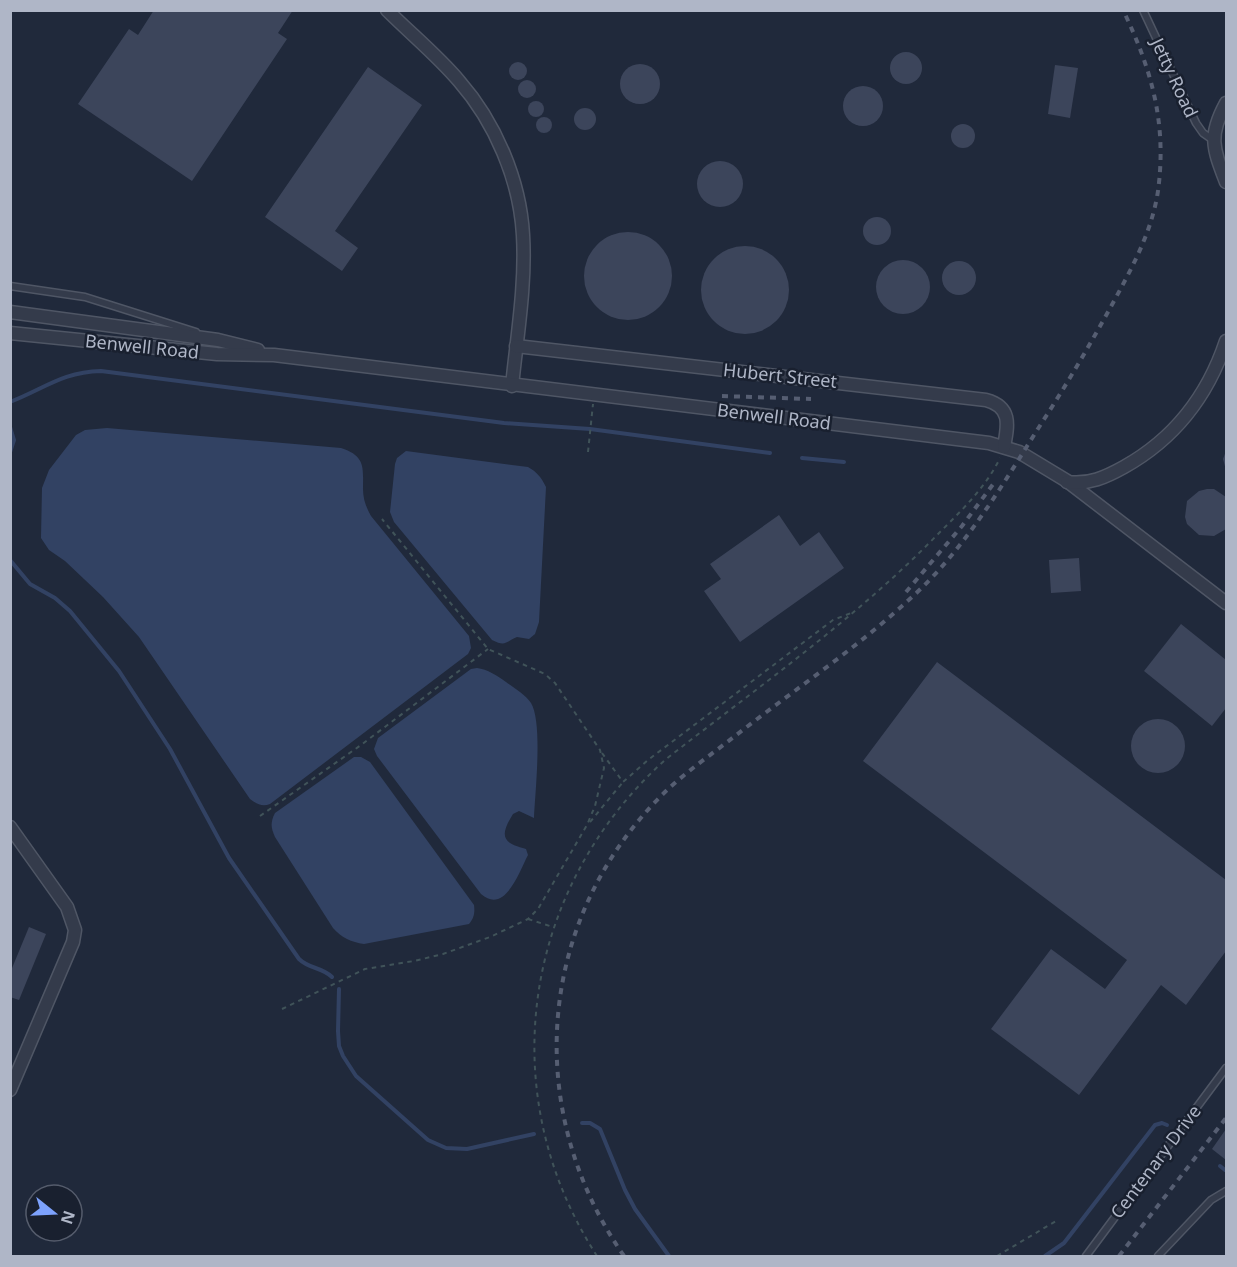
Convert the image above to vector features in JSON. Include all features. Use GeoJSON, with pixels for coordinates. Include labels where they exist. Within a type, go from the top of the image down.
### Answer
{"type":"FeatureCollection","features":[{"type":"Feature","properties":{"kind":"street"},"geometry":{"type":"LineString","coordinates":[[387,10],[460,81],[486,118],[505,158],[519,206],[523,234],[523,275],[512,386]]}},
{"type":"Feature","properties":{"kind":"street"},"geometry":{"type":"LineString","coordinates":[[1227,103],[1215,127],[1213,140],[1216,158],[1227,182]]}},
{"type":"Feature","properties":{"kind":"street","name":"Benwell Road"},"geometry":{"type":"LineString","coordinates":[[14,312],[218,340],[274,355]]}},
{"type":"Feature","properties":{"kind":"street","name":"Benwell Road"},"geometry":{"type":"LineString","coordinates":[[10,333],[217,354],[274,355],[981,442],[1004,447],[1026,455],[1067,482],[1227,603]]}},
{"type":"Feature","properties":{"kind":"street"},"geometry":{"type":"LineString","coordinates":[[1067,482],[1086,482],[1103,477],[1135,461],[1160,443],[1180,423],[1201,396],[1216,370],[1227,341]]}},
{"type":"Feature","properties":{"kind":"street","name":"Hubert Street"},"geometry":{"type":"LineString","coordinates":[[516,346],[986,400],[1000,406],[1004,413],[1007,424],[1004,447]]}},
{"type":"Feature","properties":{"kind":"street"},"geometry":{"type":"LineString","coordinates":[[10,827],[67,908],[73,919],[75,930],[73,942],[10,1090]]}},
{"type":"Feature","properties":{"kind":"lane","name":"Jetty Road"},"geometry":{"type":"LineString","coordinates":[[1143,10],[1196,123],[1203,133],[1213,140]]}},
{"type":"Feature","properties":{"kind":"lane","name":"Benwell Road"},"geometry":{"type":"LineString","coordinates":[[10,286],[85,297],[218,340]]}},
{"type":"Feature","properties":{"kind":"lane","name":"Centenary Drive"},"geometry":{"type":"LineString","coordinates":[[1086,1257],[1227,1068]]}},
{"type":"Feature","properties":{"kind":"lane"},"geometry":{"type":"LineString","coordinates":[[1158,1257],[1211,1200],[1227,1191]]}},
{"type":"Feature","properties":{"kind":"path"},"geometry":{"type":"LineString","coordinates":[[588,452],[594,396]]}},
{"type":"Feature","properties":{"kind":"path"},"geometry":{"type":"LineString","coordinates":[[597,1257],[575,1219],[554,1168],[546,1141],[536,1081],[535,1023],[538,990],[553,927],[567,893],[598,835],[639,784],[665,760],[910,564],[974,496],[992,472],[1004,447]]}},
{"type":"Feature","properties":{"kind":"path"},"geometry":{"type":"LineString","coordinates":[[382,519],[488,649],[545,674],[555,682],[623,782]]}},
{"type":"Feature","properties":{"kind":"path"},"geometry":{"type":"LineString","coordinates":[[587,825],[623,782],[648,760],[834,620],[854,611]]}},
{"type":"Feature","properties":{"kind":"path"},"geometry":{"type":"LineString","coordinates":[[260,816],[361,745],[488,649]]}},
{"type":"Feature","properties":{"kind":"path"},"geometry":{"type":"LineString","coordinates":[[282,1009],[365,969],[443,954],[528,919],[538,909],[587,825],[595,806],[604,768],[600,750]]}},
{"type":"Feature","properties":{"kind":"path"},"geometry":{"type":"LineString","coordinates":[[528,919],[553,927]]}},
{"type":"Feature","properties":{"kind":"path"},"geometry":{"type":"LineString","coordinates":[[998,1257],[1056,1221]]}},
{"type":"Feature","properties":{"kind":"water"},"geometry":{"type":"Polygon","coordinates":[[[107,428],[341,448],[349,451],[359,459],[361,464],[364,496],[371,516],[469,636],[471,648],[468,654],[270,804],[262,805],[250,799],[139,637],[103,597],[65,561],[49,550],[41,538],[42,488],[49,470],[76,435],[85,430],[107,428]]]}},
{"type":"Feature","properties":{"kind":"water"},"geometry":{"type":"Polygon","coordinates":[[[406,451],[528,467],[542,480],[546,487],[539,622],[535,634],[529,639],[517,637],[503,643],[492,640],[394,522],[390,512],[395,464],[397,458],[406,451]]]}},
{"type":"Feature","properties":{"kind":"water"},"geometry":{"type":"Polygon","coordinates":[[[477,668],[496,675],[526,697],[535,713],[537,726],[534,818],[519,811],[513,814],[505,833],[507,841],[526,849],[528,855],[510,889],[497,899],[490,899],[481,894],[374,749],[378,738],[471,669],[477,668]]]}},
{"type":"Feature","properties":{"kind":"water"},"geometry":{"type":"Polygon","coordinates":[[[354,757],[361,757],[370,762],[474,905],[474,915],[469,924],[364,944],[347,939],[333,928],[275,837],[272,823],[275,813],[354,757]]]}},
{"type":"Feature","properties":{"kind":"building"},"geometry":{"type":"Polygon","coordinates":[[[154,10],[293,10],[278,33],[287,39],[192,181],[78,104],[129,29],[138,35],[154,10]]]}},
{"type":"Feature","properties":{"kind":"building"},"geometry":{"type":"Polygon","coordinates":[[[906,52],[918,56],[922,68],[918,80],[906,84],[894,80],[890,68],[894,56],[906,52]]]}},
{"type":"Feature","properties":{"kind":"building"},"geometry":{"type":"Polygon","coordinates":[[[518,62],[524,65],[527,71],[524,77],[518,80],[512,77],[509,71],[512,65],[518,62]]]}},
{"type":"Feature","properties":{"kind":"building"},"geometry":{"type":"Polygon","coordinates":[[[640,64],[648,65],[654,70],[659,76],[659,92],[654,98],[648,103],[640,104],[632,103],[626,98],[621,92],[620,84],[621,76],[626,70],[632,65],[640,64]]]}},
{"type":"Feature","properties":{"kind":"building"},"geometry":{"type":"Polygon","coordinates":[[[1055,65],[1078,68],[1070,118],[1048,114],[1055,65]]]}},
{"type":"Feature","properties":{"kind":"building"},"geometry":{"type":"Polygon","coordinates":[[[368,67],[422,105],[335,231],[358,248],[342,271],[265,217],[368,67]]]}},
{"type":"Feature","properties":{"kind":"building"},"geometry":{"type":"Polygon","coordinates":[[[527,80],[533,83],[536,89],[533,95],[527,98],[521,95],[518,89],[521,83],[527,80]]]}},
{"type":"Feature","properties":{"kind":"building"},"geometry":{"type":"Polygon","coordinates":[[[863,86],[877,92],[883,106],[877,120],[863,126],[849,120],[843,106],[849,92],[863,86]]]}},
{"type":"Feature","properties":{"kind":"building"},"geometry":{"type":"Polygon","coordinates":[[[536,101],[544,109],[536,117],[528,109],[536,101]]]}},
{"type":"Feature","properties":{"kind":"building"},"geometry":{"type":"Polygon","coordinates":[[[585,108],[593,111],[596,119],[593,127],[585,130],[577,127],[574,119],[577,111],[585,108]]]}},
{"type":"Feature","properties":{"kind":"building"},"geometry":{"type":"Polygon","coordinates":[[[544,117],[552,125],[544,133],[536,125],[544,117]]]}},
{"type":"Feature","properties":{"kind":"building"},"geometry":{"type":"Polygon","coordinates":[[[963,124],[968,125],[974,131],[974,141],[968,147],[963,148],[958,147],[952,141],[951,136],[952,131],[958,125],[963,124]]]}},
{"type":"Feature","properties":{"kind":"building"},"geometry":{"type":"Polygon","coordinates":[[[720,161],[736,168],[743,184],[736,200],[720,207],[704,200],[697,184],[704,168],[720,161]]]}},
{"type":"Feature","properties":{"kind":"building"},"geometry":{"type":"Polygon","coordinates":[[[877,217],[887,221],[891,231],[887,241],[877,245],[867,241],[863,231],[867,221],[877,217]]]}},
{"type":"Feature","properties":{"kind":"building"},"geometry":{"type":"Polygon","coordinates":[[[628,232],[653,239],[665,251],[672,276],[665,301],[653,313],[628,320],[603,313],[591,301],[584,276],[591,251],[603,239],[628,232]]]}},
{"type":"Feature","properties":{"kind":"building"},"geometry":{"type":"Polygon","coordinates":[[[745,246],[770,253],[782,265],[789,290],[782,315],[770,327],[745,334],[720,327],[708,315],[701,290],[708,265],[720,253],[745,246]]]}},
{"type":"Feature","properties":{"kind":"building"},"geometry":{"type":"Polygon","coordinates":[[[898,260],[908,260],[918,264],[926,272],[930,287],[926,302],[918,310],[908,314],[898,314],[888,310],[880,302],[876,292],[876,282],[880,272],[888,264],[898,260]]]}},
{"type":"Feature","properties":{"kind":"building"},"geometry":{"type":"Polygon","coordinates":[[[959,261],[971,266],[976,278],[971,290],[959,295],[947,290],[942,278],[947,266],[959,261]]]}},
{"type":"Feature","properties":{"kind":"building"},"geometry":{"type":"Polygon","coordinates":[[[1226,451],[1226,470],[1223,459],[1226,451]]]}},
{"type":"Feature","properties":{"kind":"building"},"geometry":{"type":"Polygon","coordinates":[[[1214,489],[1226,497],[1226,529],[1214,536],[1199,535],[1187,524],[1185,517],[1187,501],[1199,491],[1214,489]]]}},
{"type":"Feature","properties":{"kind":"building"},"geometry":{"type":"Polygon","coordinates":[[[779,515],[800,546],[819,532],[844,568],[740,642],[704,591],[721,579],[710,564],[779,515]]]}},
{"type":"Feature","properties":{"kind":"building"},"geometry":{"type":"Polygon","coordinates":[[[1079,558],[1081,591],[1051,593],[1049,560],[1079,558]]]}},
{"type":"Feature","properties":{"kind":"building"},"geometry":{"type":"Polygon","coordinates":[[[1181,624],[1226,660],[1226,708],[1212,726],[1144,671],[1181,624]]]}},
{"type":"Feature","properties":{"kind":"building"},"geometry":{"type":"Polygon","coordinates":[[[937,662],[1226,880],[1226,951],[1186,1005],[1161,985],[1079,1095],[991,1029],[1051,949],[1105,989],[1127,960],[863,761],[937,662]]]}},
{"type":"Feature","properties":{"kind":"building"},"geometry":{"type":"Polygon","coordinates":[[[1153,719],[1163,719],[1173,723],[1181,731],[1185,746],[1181,761],[1173,769],[1163,773],[1153,773],[1143,769],[1135,761],[1131,751],[1131,741],[1135,731],[1143,723],[1153,719]]]}},
{"type":"Feature","properties":{"kind":"building"},"geometry":{"type":"Polygon","coordinates":[[[29,927],[46,934],[19,1000],[10,997],[10,973],[29,927]]]}},
{"type":"Feature","properties":{"kind":"building"},"geometry":{"type":"Polygon","coordinates":[[[1226,1129],[1226,1160],[1212,1149],[1226,1129]]]}},
{"type":"Feature","properties":{"kind":"waterway"},"geometry":{"type":"LineString","coordinates":[[10,402],[75,374],[101,371],[504,423],[590,429],[770,453]]}},
{"type":"Feature","properties":{"kind":"waterway"},"geometry":{"type":"LineString","coordinates":[[10,427],[14,440],[10,452]]}},
{"type":"Feature","properties":{"kind":"waterway"},"geometry":{"type":"LineString","coordinates":[[802,458],[844,462]]}},
{"type":"Feature","properties":{"kind":"waterway"},"geometry":{"type":"LineString","coordinates":[[10,560],[30,584],[55,598],[70,611],[119,671],[170,749],[229,858],[299,959],[332,977]]}},
{"type":"Feature","properties":{"kind":"waterway"},"geometry":{"type":"LineString","coordinates":[[339,989],[338,1031],[339,1046],[343,1056],[356,1076],[428,1140],[446,1148],[467,1149],[534,1134]]}},
{"type":"Feature","properties":{"kind":"waterway"},"geometry":{"type":"LineString","coordinates":[[582,1123],[590,1123],[600,1129],[635,1209],[669,1256]]}},
{"type":"Feature","properties":{"kind":"waterway"},"geometry":{"type":"LineString","coordinates":[[1045,1256],[1064,1243],[1155,1125],[1162,1123],[1167,1125]]}},
{"type":"Feature","properties":{"kind":"waterway"},"geometry":{"type":"LineString","coordinates":[[1220,1166],[1225,1170]]}},
{"type":"Feature","properties":{"kind":"railway"},"geometry":{"type":"LineString","coordinates":[[624,1256],[591,1199],[569,1140],[558,1078],[558,1017],[568,956],[590,897],[622,842],[665,792],[869,634],[931,578],[982,515],[1069,379],[1135,261],[1151,220],[1158,191],[1160,143],[1155,98],[1142,54],[1123,10]]}},
{"type":"Feature","properties":{"kind":"railway"},"geometry":{"type":"LineString","coordinates":[[722,396],[811,399]]}},
{"type":"Feature","properties":{"kind":"railway"},"geometry":{"type":"LineString","coordinates":[[906,592],[962,526],[994,483]]}},
{"type":"Feature","properties":{"kind":"railway"},"geometry":{"type":"LineString","coordinates":[[1119,1256],[1226,1118]]}}]}
